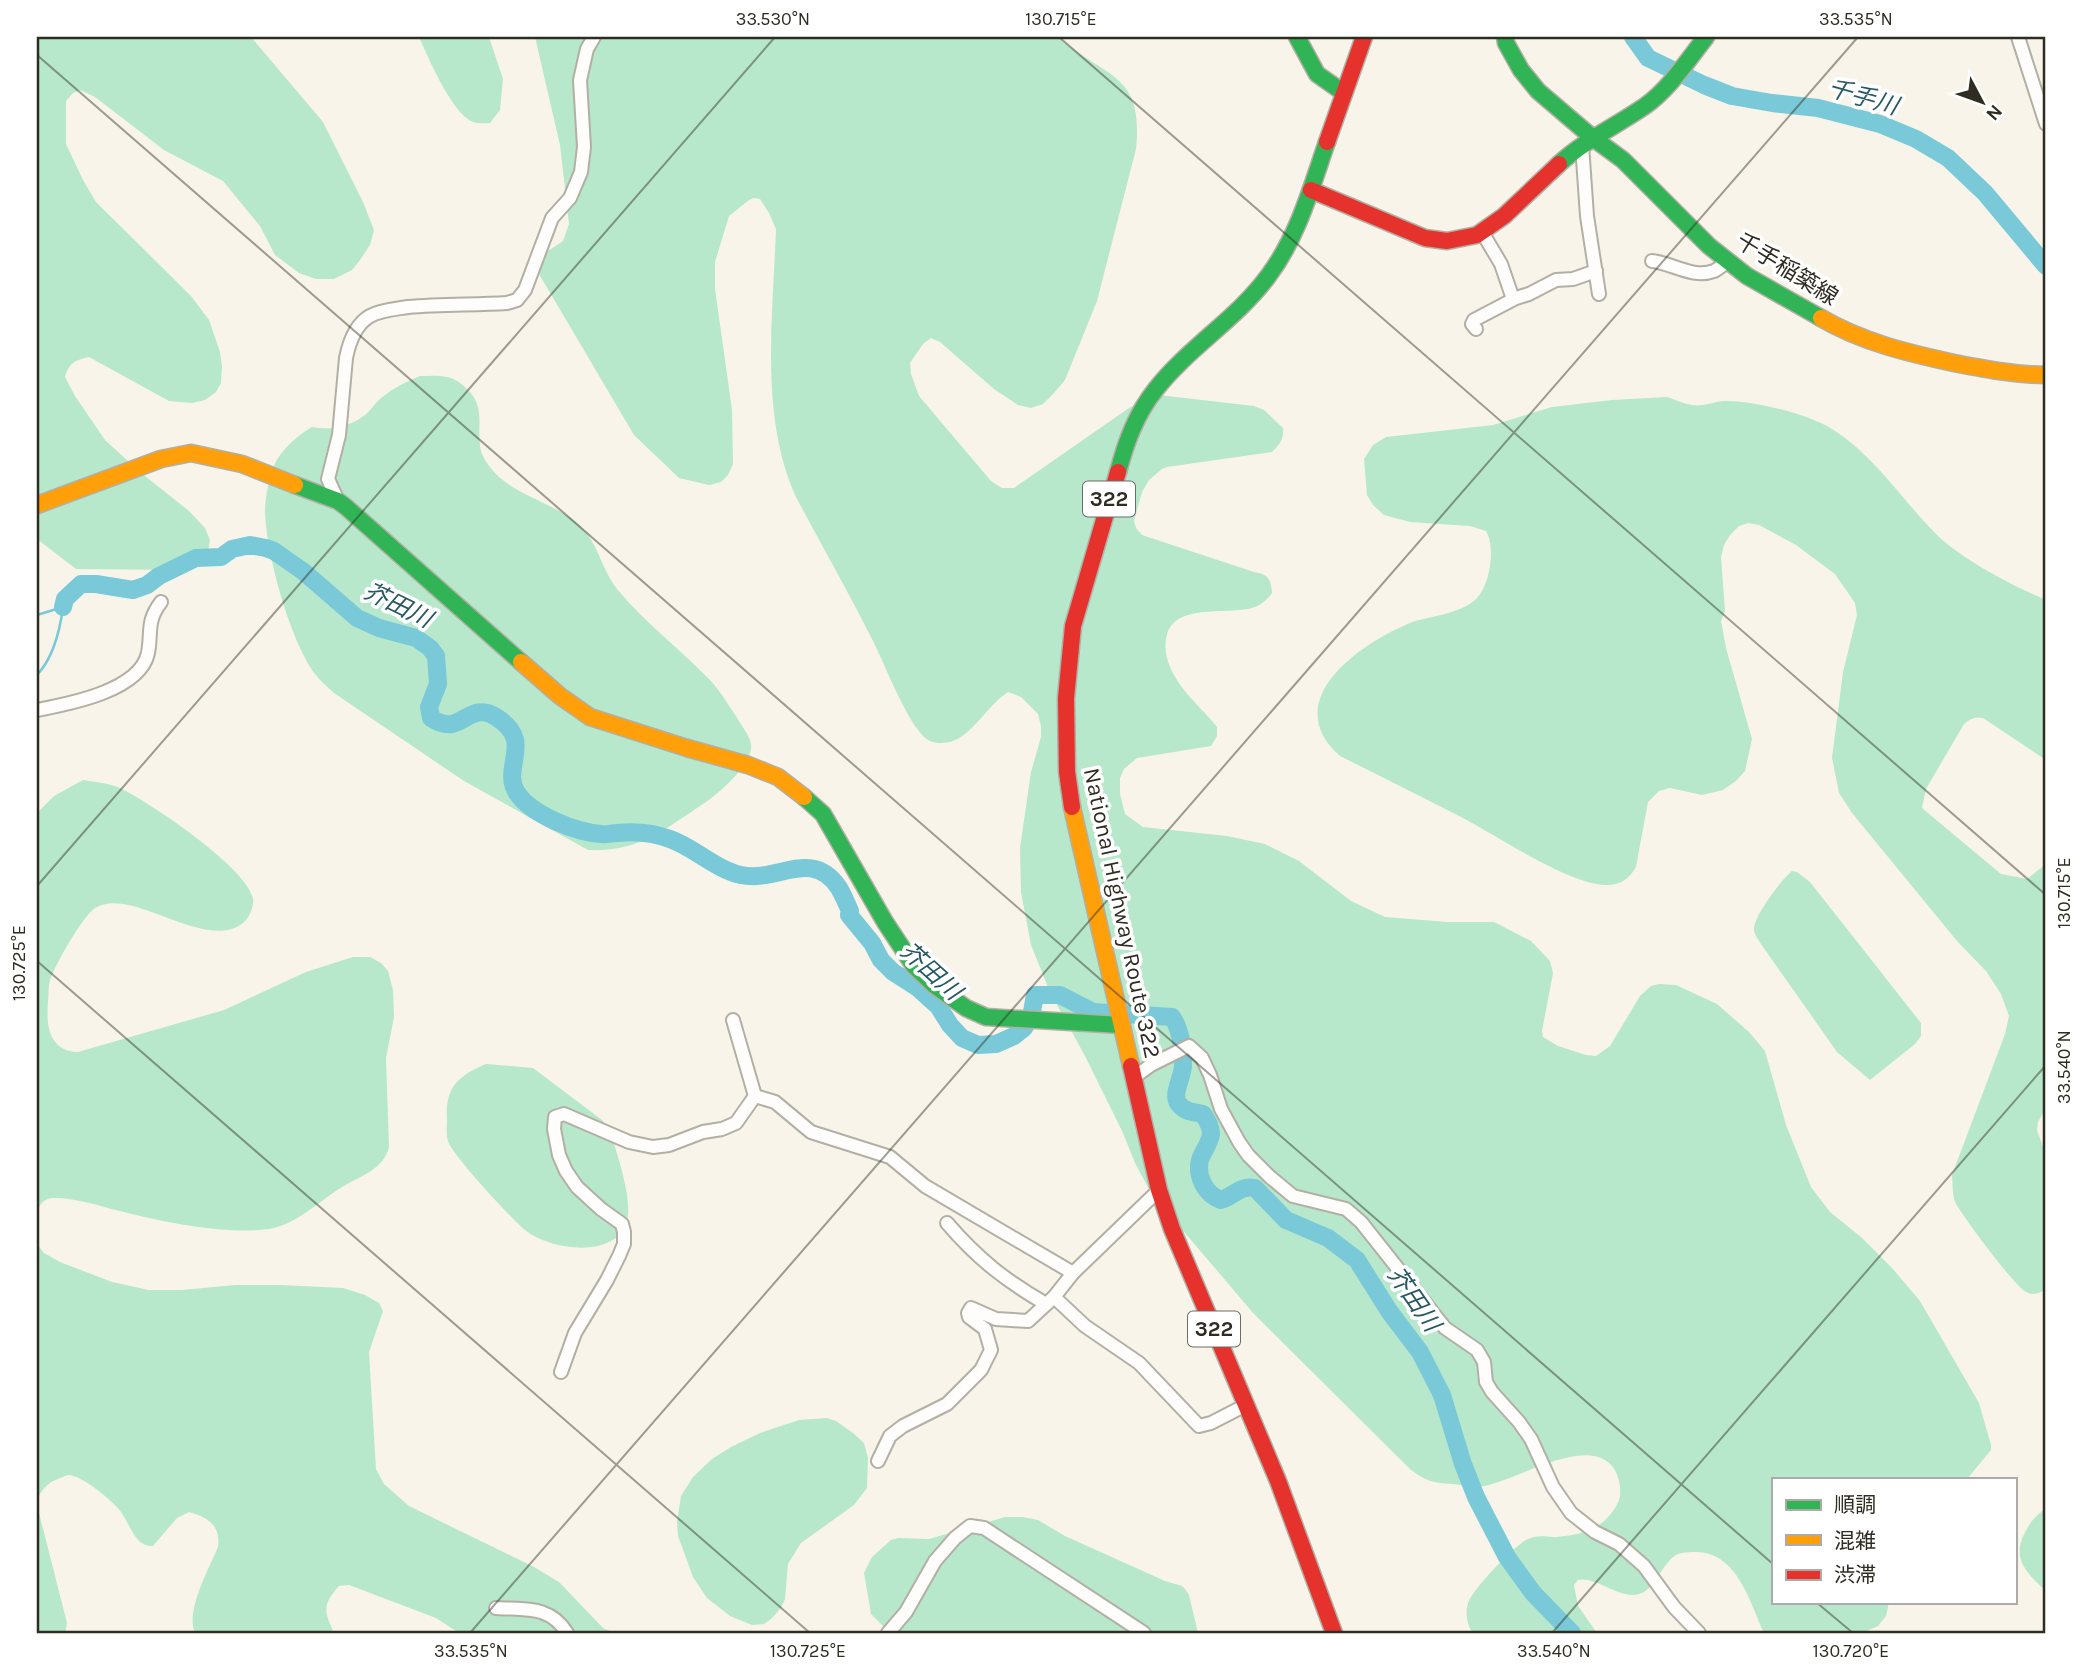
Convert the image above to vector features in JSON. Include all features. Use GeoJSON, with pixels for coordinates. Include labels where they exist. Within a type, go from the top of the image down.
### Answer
{"type":"FeatureCollection","features":[{"type":"Feature","properties":{"kind":"main road"},"geometry":{"type":"LineString","coordinates":[[1297,37],[1317,74],[1344,93]]}},
{"type":"Feature","properties":{"kind":"main road","name":"National Highway Route 322"},"geometry":{"type":"LineString","coordinates":[[1334,1633],[1278,1481],[1158,1190],[1071,803],[1067,772],[1066,698],[1073,626],[1125,446],[1137,418],[1155,390],[1251,296],[1287,249],[1311,190],[1364,37]]}},
{"type":"Feature","properties":{"kind":"main road","name":"千手稲築線"},"geometry":{"type":"LineString","coordinates":[[1505,37],[1521,70],[1588,141],[1623,160],[1709,246],[1746,276],[1842,330],[1898,352],[2003,372],[2046,375]]}},
{"type":"Feature","properties":{"kind":"main road"},"geometry":{"type":"LineString","coordinates":[[1311,190],[1425,238],[1447,241],[1477,235],[1504,216],[1574,150],[1639,111],[1668,85],[1706,37]]}},
{"type":"Feature","properties":{"kind":"main road"},"geometry":{"type":"LineString","coordinates":[[37,505],[162,459],[191,453],[242,464],[338,502],[560,696],[590,717],[748,765],[778,777],[797,791],[822,814],[914,966],[934,985],[966,1008],[986,1017],[1120,1021]]}},
{"type":"Feature","properties":{"kind":"street"},"geometry":{"type":"LineString","coordinates":[[338,502],[328,479],[338,435],[345,358],[357,330],[368,317],[379,312],[438,304],[507,303],[517,300],[525,290],[552,218],[570,198],[581,173],[584,147],[580,80],[587,49],[594,37]]}},
{"type":"Feature","properties":{"kind":"street"},"geometry":{"type":"LineString","coordinates":[[2018,37],[2046,124]]}},
{"type":"Feature","properties":{"kind":"street"},"geometry":{"type":"LineString","coordinates":[[1588,141],[1587,216],[1599,294]]}},
{"type":"Feature","properties":{"kind":"street"},"geometry":{"type":"LineString","coordinates":[[1482,232],[1501,264],[1513,299]]}},
{"type":"Feature","properties":{"kind":"street"},"geometry":{"type":"LineString","coordinates":[[1652,261],[1667,262],[1691,273],[1713,272],[1728,261]]}},
{"type":"Feature","properties":{"kind":"street"},"geometry":{"type":"LineString","coordinates":[[1476,329],[1472,324],[1474,320],[1513,299],[1556,280],[1573,279],[1596,271]]}},
{"type":"Feature","properties":{"kind":"street"},"geometry":{"type":"LineString","coordinates":[[37,710],[75,702],[130,679],[141,668],[147,656],[152,614],[161,602]]}},
{"type":"Feature","properties":{"kind":"street"},"geometry":{"type":"LineString","coordinates":[[733,1020],[755,1096]]}},
{"type":"Feature","properties":{"kind":"street"},"geometry":{"type":"LineString","coordinates":[[1133,1078],[1151,1065],[1189,1046],[1197,1051],[1210,1075],[1221,1109],[1248,1155],[1293,1196],[1346,1209],[1361,1222],[1445,1328],[1477,1350],[1483,1362],[1486,1382],[1531,1439],[1553,1487],[1571,1513],[1595,1532],[1619,1544],[1644,1566],[1674,1607],[1699,1633]]}},
{"type":"Feature","properties":{"kind":"street"},"geometry":{"type":"LineString","coordinates":[[755,1096],[775,1102],[811,1132],[890,1157],[925,1186],[1073,1273]]}},
{"type":"Feature","properties":{"kind":"street"},"geometry":{"type":"LineString","coordinates":[[561,1372],[575,1333],[619,1256],[624,1244],[624,1232],[622,1224],[577,1187],[566,1171],[559,1155],[554,1129],[555,1117],[564,1114],[629,1142],[653,1147],[669,1145],[736,1123],[755,1096]]}},
{"type":"Feature","properties":{"kind":"street"},"geometry":{"type":"LineString","coordinates":[[878,1461],[890,1436],[903,1426],[947,1404],[981,1370],[991,1350],[985,1329],[969,1317],[971,1308],[996,1319],[1028,1321],[1158,1190]]}},
{"type":"Feature","properties":{"kind":"street"},"geometry":{"type":"LineString","coordinates":[[961,1207],[946,1229],[1012,1284],[1050,1300],[1139,1363],[1193,1422],[1199,1426],[1246,1405]]}},
{"type":"Feature","properties":{"kind":"street"},"geometry":{"type":"LineString","coordinates":[[888,1633],[906,1612],[935,1561],[954,1538],[970,1526],[984,1528],[1144,1633]]}},
{"type":"Feature","properties":{"kind":"street"},"geometry":{"type":"LineString","coordinates":[[496,1608],[548,1613],[560,1622],[567,1633]]}},
{"type":"Feature","properties":{"kind":"green space"},"geometry":{"type":"Polygon","coordinates":[[[37,37],[251,37],[323,122],[374,230],[370,245],[352,270],[334,279],[316,279],[299,273],[275,255],[260,226],[223,181],[164,150],[95,97],[80,90],[66,101],[66,144],[96,202],[191,296],[209,320],[220,352],[221,383],[216,392],[205,400],[192,403],[169,401],[89,357],[73,363],[65,377],[105,440],[189,511],[205,528],[210,540],[208,552],[181,570],[76,569],[37,539],[37,37]]]}},
{"type":"Feature","properties":{"kind":"green space"},"geometry":{"type":"Polygon","coordinates":[[[419,37],[489,37],[503,79],[500,110],[490,123],[473,122],[457,108],[419,37]]]}},
{"type":"Feature","properties":{"kind":"green space"},"geometry":{"type":"Polygon","coordinates":[[[535,37],[1058,37],[1118,80],[1134,105],[1137,124],[1136,149],[1097,301],[1065,380],[1043,404],[1031,408],[1018,405],[994,389],[940,342],[931,338],[923,344],[910,363],[919,396],[991,481],[1002,488],[1014,488],[1129,408],[1159,395],[1254,406],[1264,410],[1283,428],[1281,441],[1272,452],[1167,467],[1149,480],[1142,492],[1134,521],[1142,535],[1263,574],[1270,581],[1272,593],[1255,607],[1192,614],[1172,625],[1166,642],[1170,668],[1185,691],[1217,727],[1217,736],[1211,746],[1137,758],[1124,769],[1120,778],[1120,794],[1125,814],[1143,827],[1227,836],[1265,844],[1299,861],[1351,901],[1385,917],[1448,922],[1494,922],[1531,941],[1550,961],[1553,973],[1542,1031],[1543,1037],[1558,1046],[1596,1056],[1610,1046],[1640,996],[1651,986],[1659,984],[1676,985],[1717,1004],[1749,1032],[1765,1051],[1786,1125],[1811,1187],[1830,1212],[1861,1237],[1920,1301],[1979,1403],[1991,1445],[1991,1450],[1968,1478],[1772,1478],[1772,1604],[1889,1604],[1886,1616],[1878,1626],[1862,1633],[1764,1633],[1747,1594],[1732,1570],[1711,1554],[1692,1552],[1676,1555],[1648,1589],[1636,1595],[1619,1592],[1593,1581],[1578,1580],[1574,1585],[1578,1606],[1597,1633],[1473,1633],[1468,1623],[1467,1607],[1485,1579],[1512,1551],[1530,1538],[1579,1533],[1605,1520],[1615,1509],[1620,1496],[1615,1470],[1596,1456],[1580,1456],[1544,1464],[1477,1487],[1434,1482],[1418,1475],[1254,1314],[1151,1193],[1085,1056],[1050,992],[1031,945],[1021,892],[1020,848],[1031,772],[1041,737],[1038,714],[1021,697],[1008,692],[961,737],[937,743],[923,736],[902,704],[864,623],[797,499],[785,468],[773,401],[771,331],[776,229],[769,213],[760,199],[754,198],[729,216],[715,262],[715,289],[732,410],[733,464],[721,482],[709,485],[679,478],[634,435],[539,274],[536,264],[539,257],[563,241],[569,224],[560,145],[535,37]]]}},
{"type":"Feature","properties":{"kind":"green space"},"geometry":{"type":"Polygon","coordinates":[[[420,376],[452,378],[472,394],[478,408],[481,450],[490,467],[513,488],[566,515],[583,529],[617,589],[712,682],[749,737],[751,744],[747,761],[733,778],[709,800],[649,838],[622,847],[588,850],[464,781],[334,693],[317,677],[306,659],[288,619],[266,529],[265,507],[274,466],[287,447],[312,427],[333,428],[353,422],[365,415],[390,391],[420,376]]]}},
{"type":"Feature","properties":{"kind":"green space"},"geometry":{"type":"Polygon","coordinates":[[[1667,397],[1694,405],[1736,401],[1764,405],[1822,423],[1861,452],[1937,535],[1960,554],[1989,572],[2046,600],[2046,760],[1983,718],[1971,719],[1964,724],[1926,789],[1922,808],[2001,874],[2027,879],[2046,864],[2046,1108],[2038,1122],[2037,1130],[2046,1155],[2046,1289],[2039,1293],[2026,1292],[2011,1278],[1954,1199],[1952,1175],[2005,1034],[2009,1016],[2001,994],[1986,971],[1957,941],[1852,813],[1839,793],[1832,758],[1843,672],[1857,615],[1855,603],[1835,574],[1796,545],[1759,525],[1748,523],[1739,526],[1730,535],[1721,557],[1725,611],[1721,621],[1752,739],[1745,771],[1723,790],[1702,795],[1670,788],[1659,791],[1648,802],[1636,867],[1627,878],[1616,884],[1591,883],[1554,869],[1465,819],[1340,756],[1323,735],[1318,715],[1321,695],[1349,660],[1390,632],[1468,605],[1480,594],[1490,567],[1491,547],[1486,531],[1470,526],[1410,522],[1384,515],[1373,505],[1367,495],[1364,459],[1373,445],[1386,437],[1493,425],[1552,407],[1667,397]]]}},
{"type":"Feature","properties":{"kind":"green space"},"geometry":{"type":"Polygon","coordinates":[[[83,780],[120,788],[174,821],[234,871],[247,886],[253,902],[245,921],[227,930],[209,930],[189,925],[128,905],[110,903],[95,908],[69,942],[50,980],[49,1028],[51,1036],[61,1047],[78,1052],[224,1010],[306,972],[353,957],[370,957],[388,971],[393,990],[394,1017],[386,1058],[389,1147],[386,1155],[371,1171],[289,1223],[269,1229],[214,1229],[60,1198],[47,1199],[37,1211],[37,813],[54,796],[83,780]]]}},
{"type":"Feature","properties":{"kind":"green space"},"geometry":{"type":"Polygon","coordinates":[[[1792,871],[1810,882],[1921,1023],[1921,1036],[1915,1044],[1870,1080],[1837,1052],[1755,933],[1755,923],[1763,907],[1792,871]]]}},
{"type":"Feature","properties":{"kind":"green space"},"geometry":{"type":"Polygon","coordinates":[[[486,1064],[533,1068],[608,1127],[628,1200],[627,1221],[620,1233],[610,1242],[581,1248],[550,1243],[536,1237],[525,1230],[496,1200],[452,1148],[447,1130],[448,1099],[451,1091],[467,1073],[486,1064]]]}},
{"type":"Feature","properties":{"kind":"green space"},"geometry":{"type":"Polygon","coordinates":[[[37,1244],[44,1253],[60,1262],[112,1282],[149,1290],[235,1285],[343,1288],[379,1303],[383,1311],[369,1352],[376,1469],[384,1484],[409,1506],[559,1582],[603,1628],[614,1633],[459,1633],[436,1618],[349,1585],[339,1586],[327,1603],[328,1619],[334,1633],[195,1633],[193,1613],[204,1578],[218,1547],[217,1533],[212,1524],[189,1512],[177,1518],[153,1546],[147,1545],[137,1539],[121,1512],[111,1502],[89,1484],[68,1475],[51,1482],[42,1490],[37,1501],[37,1244]]]}},
{"type":"Feature","properties":{"kind":"green space"},"geometry":{"type":"Polygon","coordinates":[[[827,1418],[836,1421],[864,1443],[868,1458],[867,1488],[854,1505],[801,1543],[788,1564],[785,1599],[771,1619],[764,1624],[752,1625],[730,1616],[707,1598],[693,1577],[678,1536],[681,1496],[693,1477],[712,1459],[731,1447],[760,1433],[799,1420],[827,1418]]]}},
{"type":"Feature","properties":{"kind":"green space"},"geometry":{"type":"Polygon","coordinates":[[[37,1505],[67,1623],[65,1633],[37,1633],[37,1505]]]}},
{"type":"Feature","properties":{"kind":"green space"},"geometry":{"type":"Polygon","coordinates":[[[2046,1509],[2046,1591],[2026,1570],[2020,1556],[2020,1548],[2031,1523],[2046,1509]]]}},
{"type":"Feature","properties":{"kind":"green space"},"geometry":{"type":"Polygon","coordinates":[[[1005,1517],[1038,1520],[1065,1536],[1182,1586],[1189,1595],[1198,1633],[902,1633],[888,1631],[871,1614],[864,1573],[872,1557],[891,1540],[929,1539],[1005,1517]]]}},
{"type":"Feature","properties":{"kind":"waterway","name":"千手川"},"geometry":{"type":"LineString","coordinates":[[1633,37],[1648,58],[1732,96],[1818,108],[1880,124],[1916,139],[1948,158],[1985,193],[2046,266]]}},
{"type":"Feature","properties":{"kind":"waterway","name":"芥田川"},"geometry":{"type":"LineString","coordinates":[[63,607],[65,599],[81,584],[133,590],[196,558],[221,557],[232,549],[250,545],[266,548],[304,572],[357,618],[379,628],[416,638],[430,648],[436,656],[438,684],[429,707],[431,718],[452,724],[472,714],[483,712],[508,726],[516,745],[513,783],[517,793],[533,808],[555,821],[591,833],[637,832],[664,837],[722,868],[741,875],[768,875],[806,868],[829,876],[839,888],[850,911],[849,915],[872,943],[881,960],[938,1006],[962,1038],[978,1045],[996,1044],[1014,1036],[1024,1028],[1031,1017],[1035,995],[1060,995],[1093,1012],[1172,1017],[1179,1034],[1183,1059],[1176,1099],[1186,1110],[1203,1114],[1210,1128],[1211,1134],[1199,1166],[1206,1189],[1221,1200],[1241,1189],[1255,1188],[1286,1220],[1328,1238],[1357,1260],[1389,1311],[1420,1352],[1442,1395],[1476,1497],[1507,1557],[1533,1593],[1572,1633]]}},
{"type":"Feature","properties":{"kind":"waterway"},"geometry":{"type":"LineString","coordinates":[[37,615],[63,607],[52,652],[37,675]]}},
{"type":"Feature","properties":{"kind":"traffic: fast"},"geometry":{"type":"LineString","coordinates":[[1297,37],[1317,74],[1344,93]]}},
{"type":"Feature","properties":{"kind":"traffic: fast"},"geometry":{"type":"LineString","coordinates":[[1505,37],[1521,70],[1538,91],[1623,160],[1709,246],[1747,276],[1821,318]]}},
{"type":"Feature","properties":{"kind":"traffic: fast"},"geometry":{"type":"LineString","coordinates":[[1559,164],[1654,99],[1678,74],[1706,37]]}},
{"type":"Feature","properties":{"kind":"traffic: fast"},"geometry":{"type":"LineString","coordinates":[[1118,472],[1132,429],[1156,389],[1257,291],[1279,260],[1303,211],[1327,142]]}},
{"type":"Feature","properties":{"kind":"traffic: fast"},"geometry":{"type":"LineString","coordinates":[[295,485],[338,501],[346,507],[521,662]]}},
{"type":"Feature","properties":{"kind":"traffic: fast"},"geometry":{"type":"LineString","coordinates":[[804,797],[823,814],[885,922],[914,966],[934,985],[966,1008],[986,1017],[1121,1025]]}},
{"type":"Feature","properties":{"kind":"traffic: slow"},"geometry":{"type":"LineString","coordinates":[[1821,318],[1869,340],[1920,355],[2000,371],[2046,375]]}},
{"type":"Feature","properties":{"kind":"traffic: slow"},"geometry":{"type":"LineString","coordinates":[[37,505],[161,459],[191,453],[242,464],[295,485]]}},
{"type":"Feature","properties":{"kind":"traffic: slow"},"geometry":{"type":"LineString","coordinates":[[521,662],[560,696],[590,717],[748,765],[778,777],[804,797]]}},
{"type":"Feature","properties":{"kind":"traffic: slow"},"geometry":{"type":"LineString","coordinates":[[1072,807],[1131,1066]]}},
{"type":"Feature","properties":{"kind":"traffic: jam"},"geometry":{"type":"LineString","coordinates":[[1327,142],[1364,37]]}},
{"type":"Feature","properties":{"kind":"traffic: jam"},"geometry":{"type":"LineString","coordinates":[[1311,190],[1425,238],[1447,241],[1477,235],[1504,216],[1559,164]]}},
{"type":"Feature","properties":{"kind":"traffic: jam"},"geometry":{"type":"LineString","coordinates":[[1072,807],[1067,772],[1066,698],[1073,626],[1118,472]]}},
{"type":"Feature","properties":{"kind":"traffic: jam"},"geometry":{"type":"LineString","coordinates":[[1131,1066],[1159,1190],[1172,1229],[1278,1481],[1334,1633]]}}]}
